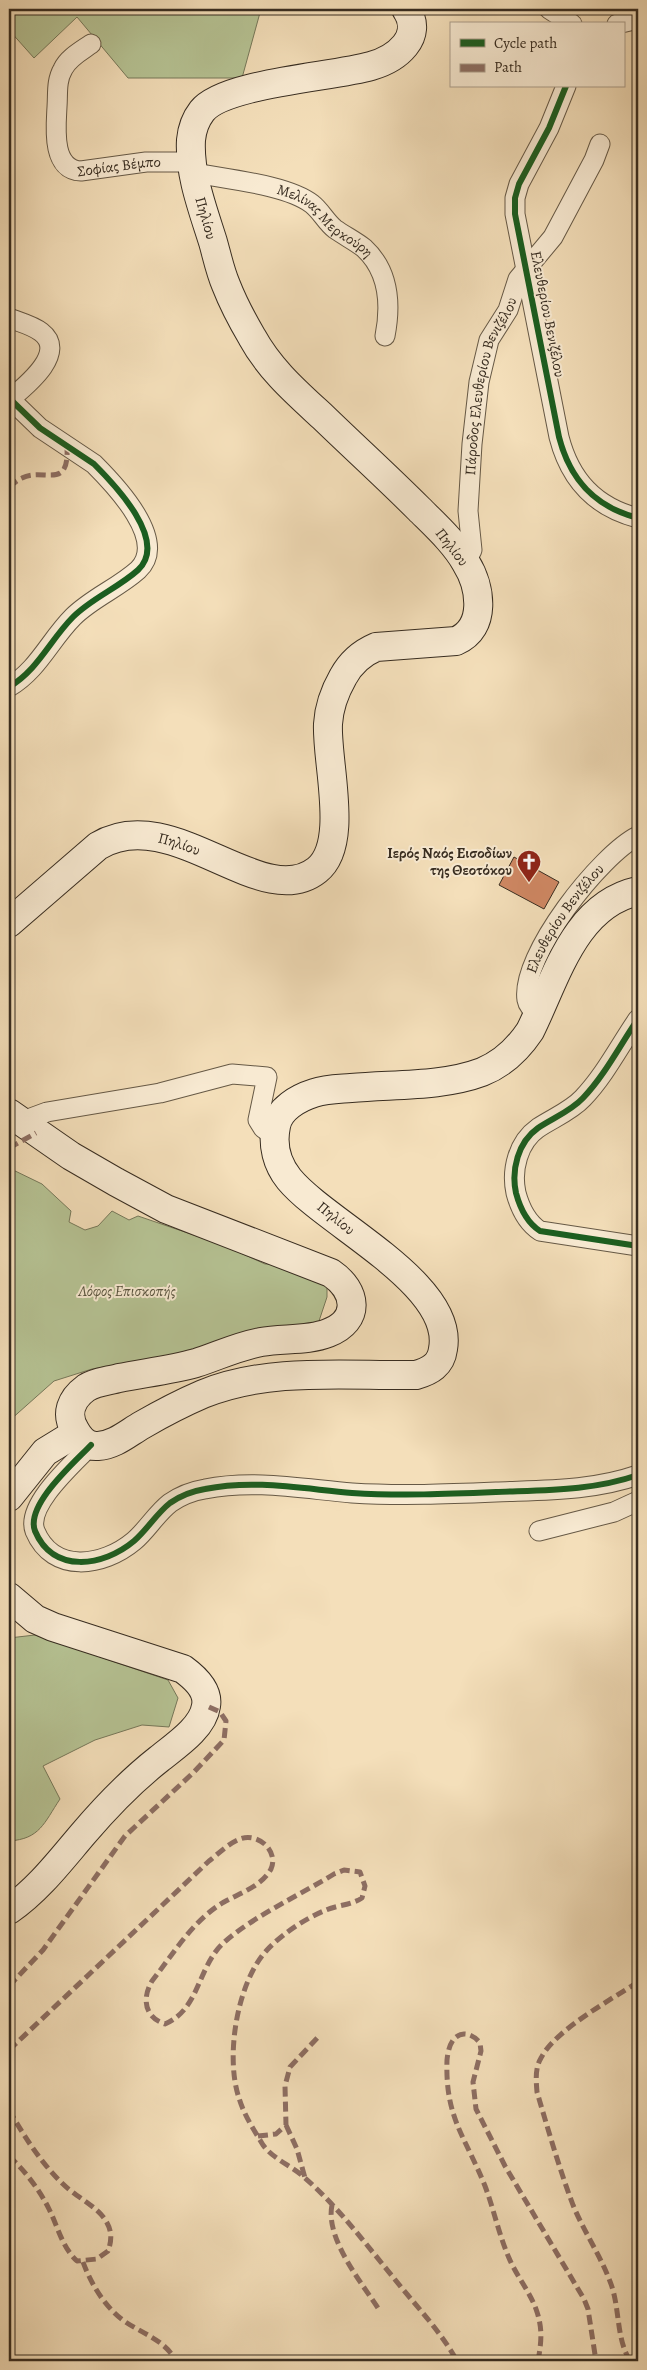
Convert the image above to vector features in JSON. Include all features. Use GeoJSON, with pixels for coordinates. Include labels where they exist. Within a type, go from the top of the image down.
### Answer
{"type":"FeatureCollection","features":[{"type":"Feature","properties":{"kind":"main road","name":"Πηλίου"},"geometry":{"type":"LineString","coordinates":[[9,923],[98,846],[112,839],[127,835],[158,836],[240,869],[284,880],[306,877],[318,870],[331,852],[334,836],[328,724],[336,689],[352,664],[370,650],[388,645],[448,643],[463,639],[471,631],[478,616],[478,602],[474,581],[466,562],[424,514],[269,365],[242,320],[224,282],[194,168],[191,141],[194,124],[209,105],[241,92],[339,74],[388,60],[403,48],[412,35],[413,23],[406,9]]}},
{"type":"Feature","properties":{"kind":"main road"},"geometry":{"type":"LineString","coordinates":[[274,1136],[277,1121],[283,1111],[295,1102],[314,1093],[444,1080],[488,1069],[499,1063],[522,1042],[538,1015],[570,948],[590,918],[616,898],[638,891]]}},
{"type":"Feature","properties":{"kind":"main road"},"geometry":{"type":"LineString","coordinates":[[9,1497],[45,1452],[83,1439],[70,1417],[73,1402],[86,1388],[100,1383],[189,1365],[259,1342],[327,1334],[339,1327],[350,1313],[352,1302],[351,1294],[343,1282],[321,1268],[183,1216],[148,1200],[71,1156],[14,1117]]}},
{"type":"Feature","properties":{"kind":"main road","name":"Πηλίου"},"geometry":{"type":"LineString","coordinates":[[83,1439],[104,1445],[119,1439],[179,1405],[235,1383],[266,1378],[300,1376],[416,1375],[430,1371],[439,1361],[444,1348],[444,1333],[443,1324],[433,1305],[404,1274],[290,1180],[276,1154],[274,1136]]}},
{"type":"Feature","properties":{"kind":"main road"},"geometry":{"type":"LineString","coordinates":[[9,1597],[35,1619],[53,1627],[183,1669],[191,1674],[202,1688],[207,1706],[189,1734],[141,1773],[103,1812],[44,1880],[9,1910]]}},
{"type":"Feature","properties":{"kind":"street"},"geometry":{"type":"LineString","coordinates":[[549,9],[569,22]]}},
{"type":"Feature","properties":{"kind":"street"},"geometry":{"type":"LineString","coordinates":[[624,22],[638,19]]}},
{"type":"Feature","properties":{"kind":"street","name":"Σοφίας Βέμπο"},"geometry":{"type":"LineString","coordinates":[[91,44],[70,59],[63,68],[58,80],[56,136],[60,155],[67,166],[75,171],[81,171],[146,162],[194,168]]}},
{"type":"Feature","properties":{"kind":"street","name":"Ελευθερίου Βενιζέλου"},"geometry":{"type":"LineString","coordinates":[[565,88],[550,128],[516,192],[515,214],[559,437],[569,467],[590,496],[608,508],[638,518]]}},
{"type":"Feature","properties":{"kind":"street","name":"Πάροδος Ελευθερίου Βενιζέλου"},"geometry":{"type":"LineString","coordinates":[[466,562],[472,550],[468,511],[470,465],[481,370],[488,340],[508,310],[515,285],[526,268],[553,237],[594,160],[600,144]]}},
{"type":"Feature","properties":{"kind":"street","name":"Μελίνας Μερκούρη"},"geometry":{"type":"LineString","coordinates":[[194,168],[301,198],[312,204],[334,228],[363,248],[377,264],[384,281],[389,302],[385,336]]}},
{"type":"Feature","properties":{"kind":"street"},"geometry":{"type":"LineString","coordinates":[[9,318],[44,334],[48,341],[49,353],[44,366],[34,379],[10,399],[40,428],[102,471],[137,516],[145,534],[147,547],[145,561],[139,569],[99,596],[72,618],[30,672],[9,688]]}},
{"type":"Feature","properties":{"kind":"street","name":"Ελευθερίου Βενιζέλου"},"geometry":{"type":"LineString","coordinates":[[538,1015],[528,1003],[527,992],[537,958],[548,934],[613,853],[638,836]]}},
{"type":"Feature","properties":{"kind":"street"},"geometry":{"type":"LineString","coordinates":[[638,1019],[584,1098],[538,1128],[528,1137],[515,1162],[514,1171],[519,1204],[532,1226],[540,1231],[638,1246]]}},
{"type":"Feature","properties":{"kind":"street"},"geometry":{"type":"LineString","coordinates":[[14,1117],[160,1093],[232,1074],[267,1077],[258,1120],[263,1128],[274,1136]]}},
{"type":"Feature","properties":{"kind":"street"},"geometry":{"type":"LineString","coordinates":[[83,1439],[36,1513],[34,1525],[44,1548],[60,1559],[93,1560],[118,1552],[142,1534],[170,1503],[205,1489],[259,1485],[361,1493],[460,1494],[567,1490],[622,1481],[638,1475]]}},
{"type":"Feature","properties":{"kind":"street"},"geometry":{"type":"LineString","coordinates":[[539,1531],[614,1512],[638,1501]]}},
{"type":"Feature","properties":{"kind":"green space"},"geometry":{"type":"Polygon","coordinates":[[[9,9],[261,9],[242,78],[128,78],[77,17],[34,58],[9,30],[9,9]]]}},
{"type":"Feature","properties":{"kind":"green space","name":"Λόφος Επισκοπής"},"geometry":{"type":"Polygon","coordinates":[[[9,1168],[42,1184],[71,1211],[69,1222],[85,1230],[98,1226],[112,1211],[129,1220],[138,1216],[223,1245],[265,1264],[273,1264],[327,1285],[327,1297],[318,1324],[195,1352],[92,1369],[54,1381],[9,1421],[9,1168]]]}},
{"type":"Feature","properties":{"kind":"green space"},"geometry":{"type":"Polygon","coordinates":[[[35,1635],[168,1680],[178,1698],[169,1727],[142,1725],[95,1740],[43,1766],[60,1799],[45,1822],[35,1833],[19,1840],[9,1841],[9,1638],[35,1635]]]}},
{"type":"Feature","properties":{"kind":"building","name":"Ιερός Ναός Εισοδίων της Θεοτόκου"},"geometry":{"type":"Polygon","coordinates":[[[514,857],[559,882],[544,909],[499,885],[514,857]]]}},
{"type":"Feature","properties":{"kind":"marked path"},"geometry":{"type":"LineString","coordinates":[[9,487],[30,475],[53,475],[59,473],[64,469],[67,461],[67,448]]}},
{"type":"Feature","properties":{"kind":"marked path"},"geometry":{"type":"LineString","coordinates":[[9,1148],[36,1133]]}},
{"type":"Feature","properties":{"kind":"marked path"},"geometry":{"type":"LineString","coordinates":[[9,1986],[43,1950],[125,1836],[194,1772],[224,1740],[226,1721],[220,1712],[207,1706]]}},
{"type":"Feature","properties":{"kind":"marked path"},"geometry":{"type":"LineString","coordinates":[[9,2050],[209,1861],[236,1841],[247,1838],[254,1838],[260,1841],[272,1856],[271,1869],[256,1885],[224,1902],[203,1918],[152,1981],[147,1994],[147,2006],[153,2017],[165,2024],[183,2011],[194,1994],[214,1954],[236,1933],[269,1911],[334,1874],[344,1870],[360,1872],[365,1886],[362,1898],[318,1913],[302,1922],[273,1944],[257,1964],[241,2000],[237,2021],[233,2062],[235,2081],[244,2110],[263,2145],[272,2154],[305,2178],[340,2213],[435,2328],[457,2361]]}},
{"type":"Feature","properties":{"kind":"marked path"},"geometry":{"type":"LineString","coordinates":[[630,2361],[622,2343],[611,2284],[573,2205],[537,2092],[536,2079],[541,2058],[558,2037],[585,2016],[638,1982]]}},
{"type":"Feature","properties":{"kind":"marked path"},"geometry":{"type":"LineString","coordinates":[[538,2361],[541,2337],[537,2312],[509,2258],[485,2186],[458,2126],[449,2097],[447,2080],[448,2052],[453,2040],[464,2034],[475,2038],[480,2043],[481,2051],[473,2082],[476,2109],[505,2166],[584,2299],[588,2309],[596,2361]]}},
{"type":"Feature","properties":{"kind":"marked path"},"geometry":{"type":"LineString","coordinates":[[258,2136],[276,2134],[286,2125],[285,2086],[290,2067],[320,2035]]}},
{"type":"Feature","properties":{"kind":"marked path"},"geometry":{"type":"LineString","coordinates":[[9,2110],[47,2167],[68,2189],[92,2206],[106,2221],[111,2236],[108,2251],[97,2259],[77,2261],[64,2243],[41,2194],[9,2156]]}},
{"type":"Feature","properties":{"kind":"marked path"},"geometry":{"type":"LineString","coordinates":[[286,2125],[297,2149],[305,2178]]}},
{"type":"Feature","properties":{"kind":"marked path"},"geometry":{"type":"LineString","coordinates":[[332,2205],[331,2218],[339,2246],[380,2311]]}},
{"type":"Feature","properties":{"kind":"marked path"},"geometry":{"type":"LineString","coordinates":[[83,2262],[94,2287],[111,2309],[124,2321],[160,2343],[176,2361]]}},
{"type":"Feature","properties":{"kind":"cycle path"},"geometry":{"type":"LineString","coordinates":[[565,88],[549,128],[519,184],[515,198],[515,214],[559,437],[564,452],[577,479],[586,490],[609,507],[638,518]]}},
{"type":"Feature","properties":{"kind":"cycle path"},"geometry":{"type":"LineString","coordinates":[[9,400],[40,428],[94,464],[103,473],[136,514],[147,544],[146,558],[138,570],[80,610],[28,672],[9,687]]}},
{"type":"Feature","properties":{"kind":"cycle path"},"geometry":{"type":"LineString","coordinates":[[638,1019],[591,1089],[578,1103],[531,1134],[525,1141],[515,1166],[516,1193],[522,1209],[527,1219],[540,1231],[638,1246]]}},
{"type":"Feature","properties":{"kind":"cycle path"},"geometry":{"type":"LineString","coordinates":[[91,1445],[53,1485],[37,1509],[34,1521],[35,1531],[43,1545],[54,1554],[66,1560],[94,1561],[122,1550],[134,1541],[160,1512],[174,1500],[196,1491],[223,1486],[260,1485],[352,1493],[442,1494],[568,1489],[603,1484],[638,1475]]}},
{"type":"Feature","properties":{"kind":"place","name":"Ιερός Ναός Εισοδίων της Θεοτόκου"},"geometry":{"type":"Point","coordinates":[529,883]}}]}
